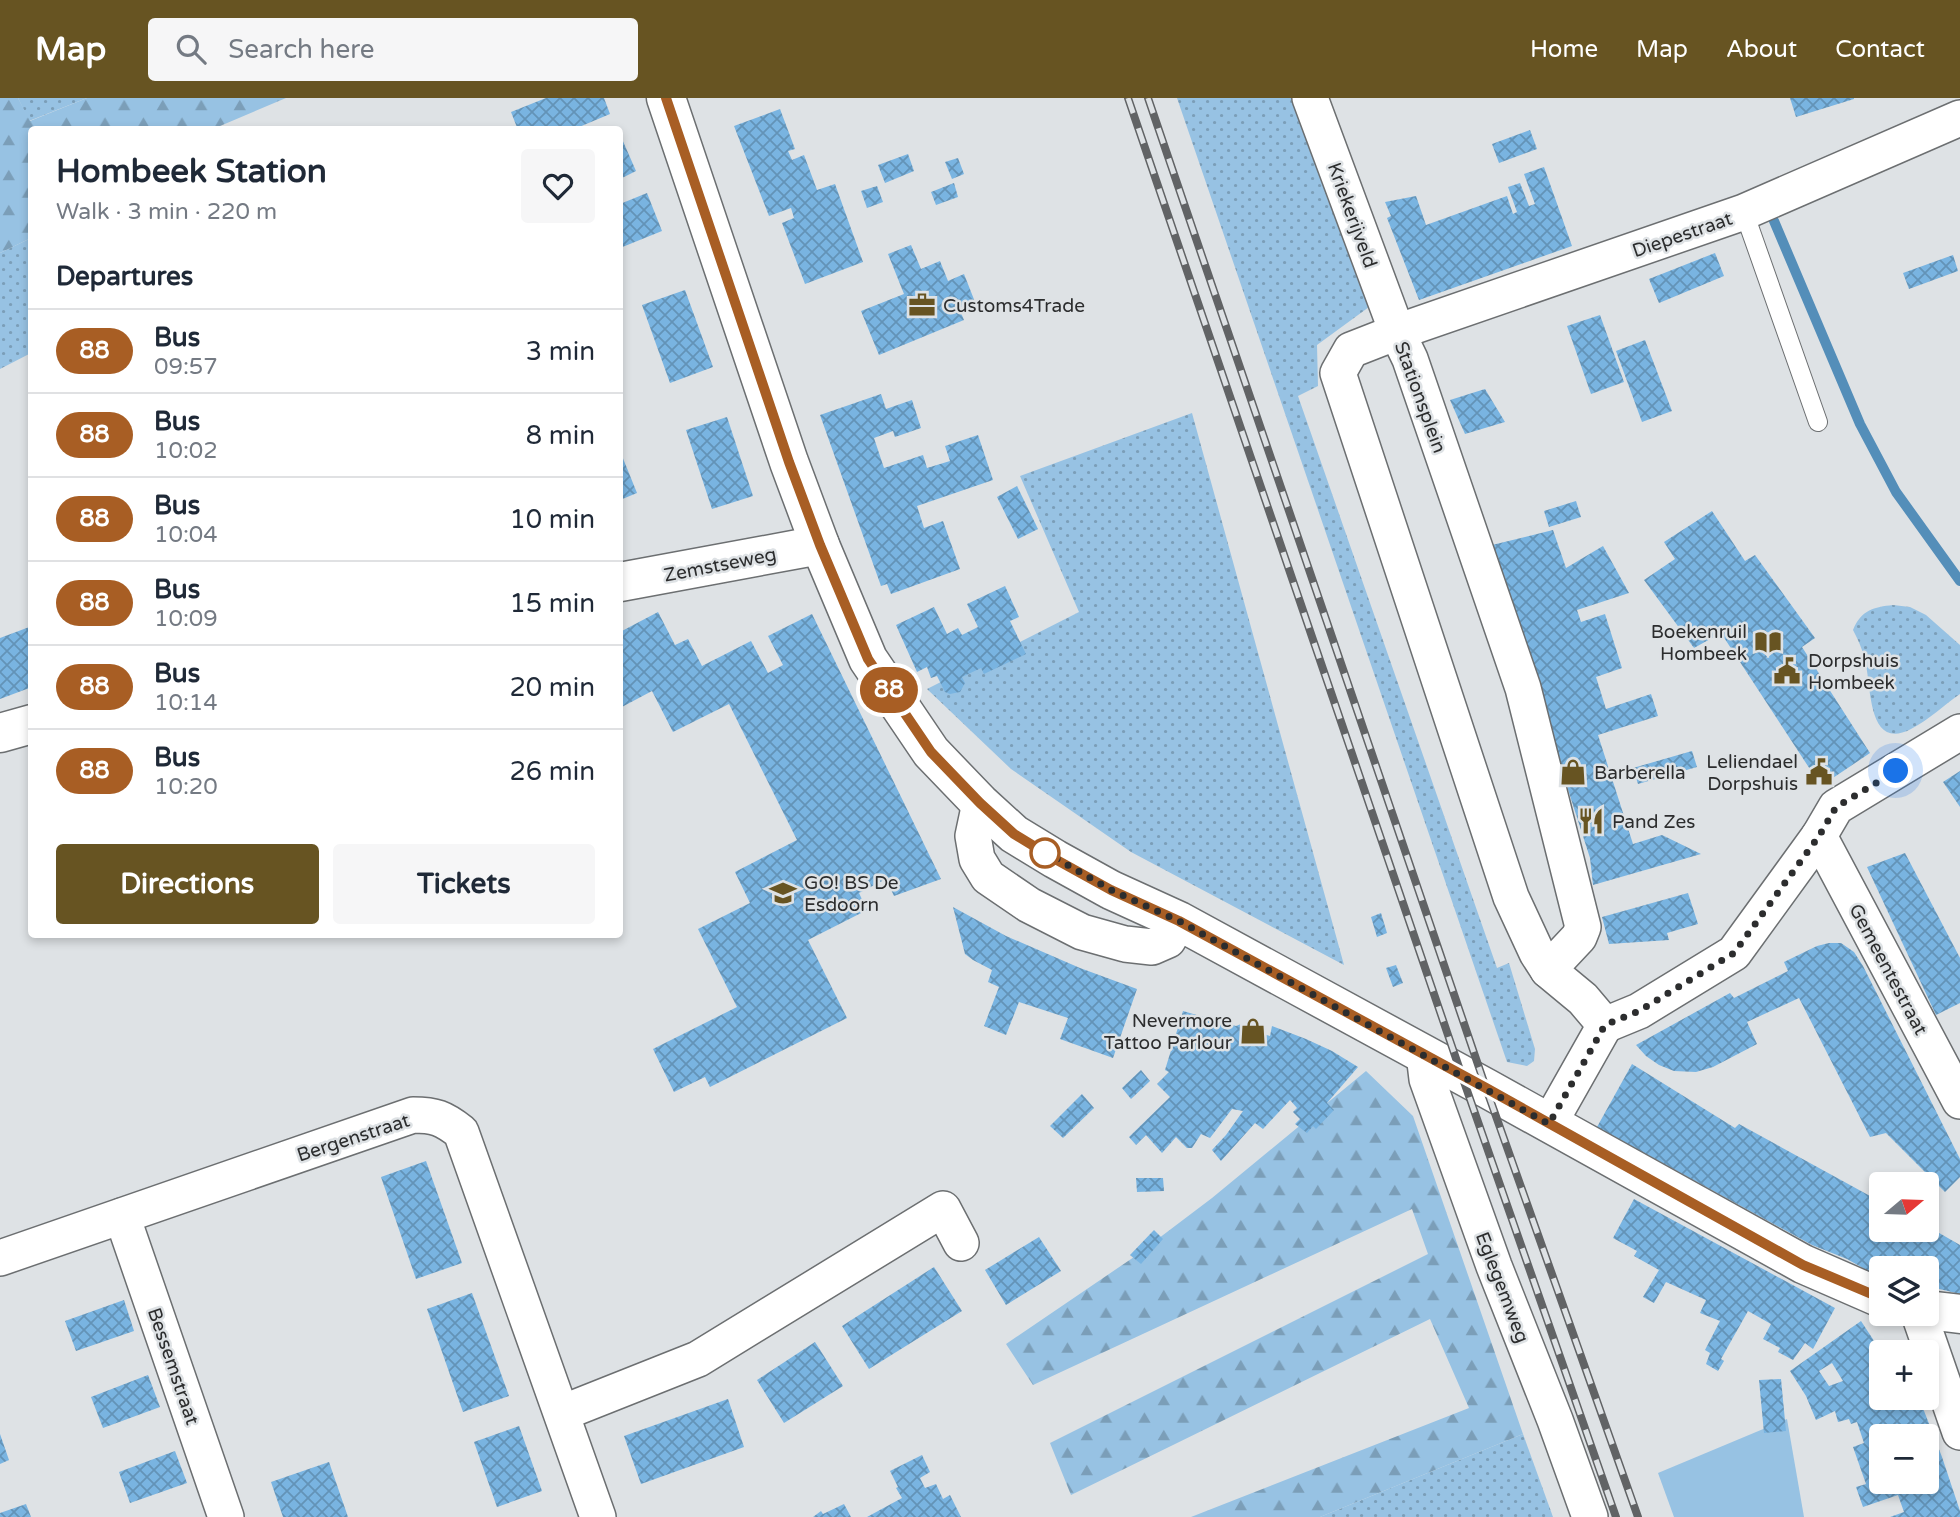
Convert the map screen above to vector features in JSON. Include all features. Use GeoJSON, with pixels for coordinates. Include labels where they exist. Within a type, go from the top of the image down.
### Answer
{"type":"FeatureCollection","features":[{"type":"Feature","properties":{"kind":"street"},"geometry":{"type":"LineString","coordinates":[[666,98],[789,462],[820,545],[868,659],[931,752],[980,803],[1014,834],[1111,890],[1179,921],[1803,1265],[1869,1293]]}},
{"type":"Feature","properties":{"kind":"street","name":"Kriekerijveld"},"geometry":{"type":"LineString","coordinates":[[1310,98],[1397,332]]}},
{"type":"Feature","properties":{"kind":"street","name":"Diepestraat"},"geometry":{"type":"LineString","coordinates":[[1397,332],[1744,212],[1960,118]]}},
{"type":"Feature","properties":{"kind":"street","name":"Stationsplein"},"geometry":{"type":"LineString","coordinates":[[1548,970],[1580,937],[1583,927],[1580,910],[1523,688],[1410,359],[1397,332],[1351,350],[1338,373],[1511,897],[1537,953],[1548,970],[1583,999],[1605,1025]]}},
{"type":"Feature","properties":{"kind":"street","name":"Zemstseweg"},"geometry":{"type":"LineString","coordinates":[[623,581],[820,545]]}},
{"type":"Feature","properties":{"kind":"street"},"geometry":{"type":"LineString","coordinates":[[0,733],[28,724]]}},
{"type":"Feature","properties":{"kind":"street"},"geometry":{"type":"LineString","coordinates":[[1549,1124],[1605,1025],[1639,1011],[1734,953],[1819,836],[1836,807],[1960,732]]}},
{"type":"Feature","properties":{"kind":"street"},"geometry":{"type":"LineString","coordinates":[[980,803],[972,836],[977,859],[988,877],[1029,905],[1082,932],[1125,944],[1152,947],[1168,940],[1179,921]]}},
{"type":"Feature","properties":{"kind":"street","name":"Gemeentestraat"},"geometry":{"type":"LineString","coordinates":[[1819,836],[1960,1101]]}},
{"type":"Feature","properties":{"kind":"street","name":"Eglegemweg"},"geometry":{"type":"LineString","coordinates":[[1424,1054],[1427,1079],[1494,1266],[1590,1517]]}},
{"type":"Feature","properties":{"kind":"street","name":"Bergenstraat"},"geometry":{"type":"LineString","coordinates":[[0,1258],[412,1115],[430,1115],[447,1121],[461,1132],[598,1517]]}},
{"type":"Feature","properties":{"kind":"street"},"geometry":{"type":"LineString","coordinates":[[562,1413],[698,1359],[943,1209],[961,1243]]}},
{"type":"Feature","properties":{"kind":"street","name":"Bessemstraat"},"geometry":{"type":"LineString","coordinates":[[122,1216],[226,1517]]}},
{"type":"Feature","properties":{"kind":"street"},"geometry":{"type":"LineString","coordinates":[[1939,1311],[1960,1314]]}},
{"type":"Feature","properties":{"kind":"street"},"geometry":{"type":"LineString","coordinates":[[1924,1326],[1960,1432]]}},
{"type":"Feature","properties":{"kind":"lane"},"geometry":{"type":"LineString","coordinates":[[1744,212],[1818,422]]}},
{"type":"Feature","properties":{"kind":"green space"},"geometry":{"type":"Polygon","coordinates":[[[0,98],[18,98],[30,121],[87,98],[286,98],[220,126],[28,126],[28,239],[0,253],[0,98]]]}},
{"type":"Feature","properties":{"kind":"green space"},"geometry":{"type":"Polygon","coordinates":[[[18,98],[87,98],[29,121],[18,98]]]}},
{"type":"Feature","properties":{"kind":"green space"},"geometry":{"type":"Polygon","coordinates":[[[1177,98],[1294,98],[1369,307],[1317,345],[1318,386],[1298,396],[1497,968],[1509,963],[1535,1049],[1534,1061],[1527,1066],[1507,1062],[1177,98]]]}},
{"type":"Feature","properties":{"kind":"green space"},"geometry":{"type":"Polygon","coordinates":[[[28,239],[28,355],[0,369],[0,253],[28,239]]]}},
{"type":"Feature","properties":{"kind":"green space"},"geometry":{"type":"Polygon","coordinates":[[[1192,413],[1344,965],[1131,852],[1011,769],[927,689],[1079,612],[1020,476],[1192,413]]]}},
{"type":"Feature","properties":{"kind":"green space"},"geometry":{"type":"Polygon","coordinates":[[[1893,605],[1910,607],[1926,615],[1960,645],[1960,694],[1918,725],[1898,734],[1888,732],[1876,717],[1865,660],[1853,630],[1864,614],[1893,605]]]}},
{"type":"Feature","properties":{"kind":"green space"},"geometry":{"type":"Polygon","coordinates":[[[1366,1071],[1413,1116],[1523,1434],[1320,1517],[1191,1517],[1469,1408],[1430,1319],[1071,1495],[1050,1443],[1428,1254],[1412,1209],[1033,1385],[1006,1344],[1134,1257],[1212,1198],[1366,1071]]]}},
{"type":"Feature","properties":{"kind":"green space"},"geometry":{"type":"Polygon","coordinates":[[[1787,1419],[1804,1517],[1674,1517],[1658,1473],[1787,1419]]]}},
{"type":"Feature","properties":{"kind":"green space"},"geometry":{"type":"Polygon","coordinates":[[[1523,1434],[1553,1517],[1320,1517],[1523,1434]]]}},
{"type":"Feature","properties":{"kind":"building"},"geometry":{"type":"Polygon","coordinates":[[[546,98],[604,98],[610,114],[582,126],[516,126],[511,112],[546,98]]]}},
{"type":"Feature","properties":{"kind":"building"},"geometry":{"type":"Polygon","coordinates":[[[1790,98],[1854,98],[1854,99],[1796,117],[1790,98]]]}},
{"type":"Feature","properties":{"kind":"building"},"geometry":{"type":"Polygon","coordinates":[[[780,109],[795,149],[788,151],[792,160],[804,155],[817,190],[835,184],[863,262],[805,284],[782,223],[794,218],[791,208],[769,216],[734,126],[780,109]]]}},
{"type":"Feature","properties":{"kind":"building"},"geometry":{"type":"Polygon","coordinates":[[[1530,130],[1537,149],[1499,163],[1492,144],[1530,130]]]}},
{"type":"Feature","properties":{"kind":"building"},"geometry":{"type":"Polygon","coordinates":[[[623,141],[636,171],[623,178],[623,141]]]}},
{"type":"Feature","properties":{"kind":"building"},"geometry":{"type":"Polygon","coordinates":[[[908,154],[914,171],[885,183],[878,165],[908,154]]]}},
{"type":"Feature","properties":{"kind":"building"},"geometry":{"type":"Polygon","coordinates":[[[958,158],[964,174],[952,179],[945,162],[958,158]]]}},
{"type":"Feature","properties":{"kind":"building"},"geometry":{"type":"Polygon","coordinates":[[[1544,167],[1572,246],[1419,300],[1387,218],[1391,216],[1385,202],[1416,196],[1426,225],[1507,196],[1513,214],[1517,212],[1508,187],[1520,183],[1529,206],[1535,204],[1524,174],[1544,167]]]}},
{"type":"Feature","properties":{"kind":"building"},"geometry":{"type":"Polygon","coordinates":[[[954,183],[958,197],[936,205],[931,192],[954,183]]]}},
{"type":"Feature","properties":{"kind":"building"},"geometry":{"type":"Polygon","coordinates":[[[877,186],[883,202],[867,208],[861,191],[877,186]]]}},
{"type":"Feature","properties":{"kind":"building"},"geometry":{"type":"Polygon","coordinates":[[[647,193],[662,231],[623,247],[623,203],[647,193]]]}},
{"type":"Feature","properties":{"kind":"building","name":"Customs4Trade"},"geometry":{"type":"Polygon","coordinates":[[[911,245],[921,269],[940,261],[948,281],[964,274],[975,302],[959,308],[964,320],[879,355],[861,311],[904,294],[888,254],[911,245]]]}},
{"type":"Feature","properties":{"kind":"building"},"geometry":{"type":"Polygon","coordinates":[[[1715,253],[1724,276],[1659,303],[1649,279],[1715,253]]]}},
{"type":"Feature","properties":{"kind":"building"},"geometry":{"type":"Polygon","coordinates":[[[1953,255],[1958,271],[1909,289],[1903,273],[1953,255]]]}},
{"type":"Feature","properties":{"kind":"building"},"geometry":{"type":"Polygon","coordinates":[[[685,290],[713,367],[670,383],[642,305],[685,290]]]}},
{"type":"Feature","properties":{"kind":"building"},"geometry":{"type":"Polygon","coordinates":[[[1600,315],[1624,382],[1591,394],[1567,326],[1600,315]]]}},
{"type":"Feature","properties":{"kind":"building"},"geometry":{"type":"Polygon","coordinates":[[[1645,340],[1672,411],[1642,422],[1616,351],[1645,340]]]}},
{"type":"Feature","properties":{"kind":"building"},"geometry":{"type":"Polygon","coordinates":[[[1485,389],[1505,422],[1465,434],[1450,400],[1485,389]]]}},
{"type":"Feature","properties":{"kind":"building"},"geometry":{"type":"Polygon","coordinates":[[[881,394],[886,409],[912,400],[921,428],[895,437],[893,431],[874,438],[884,468],[923,455],[927,468],[950,461],[945,446],[978,435],[993,480],[917,506],[924,528],[943,521],[960,569],[891,594],[887,584],[881,586],[820,415],[881,394]]]}},
{"type":"Feature","properties":{"kind":"building"},"geometry":{"type":"Polygon","coordinates":[[[727,417],[753,496],[712,509],[686,430],[727,417]]]}},
{"type":"Feature","properties":{"kind":"building"},"geometry":{"type":"Polygon","coordinates":[[[623,458],[637,493],[623,499],[623,458]]]}},
{"type":"Feature","properties":{"kind":"building"},"geometry":{"type":"Polygon","coordinates":[[[1017,486],[1038,529],[1018,539],[997,497],[1017,486]]]}},
{"type":"Feature","properties":{"kind":"building"},"geometry":{"type":"Polygon","coordinates":[[[1576,501],[1581,517],[1549,527],[1544,511],[1576,501]]]}},
{"type":"Feature","properties":{"kind":"building","name":"Boekenruil Hombeek"},"geometry":{"type":"Polygon","coordinates":[[[1712,511],[1745,561],[1755,555],[1815,638],[1802,647],[1870,753],[1821,786],[1721,633],[1694,648],[1644,580],[1675,559],[1664,542],[1712,511]]]}},
{"type":"Feature","properties":{"kind":"building"},"geometry":{"type":"Polygon","coordinates":[[[1553,530],[1566,568],[1603,546],[1629,593],[1577,610],[1581,622],[1605,614],[1622,668],[1596,677],[1606,709],[1651,694],[1658,716],[1598,735],[1633,844],[1662,835],[1701,854],[1593,885],[1590,858],[1555,749],[1542,690],[1492,545],[1553,530]]]}},
{"type":"Feature","properties":{"kind":"building"},"geometry":{"type":"Polygon","coordinates":[[[1005,586],[1019,617],[1010,621],[1026,654],[984,674],[981,668],[962,677],[965,683],[960,692],[950,694],[945,692],[937,676],[931,678],[927,667],[917,672],[896,625],[934,607],[947,634],[958,628],[962,635],[978,627],[967,604],[1005,586]]]}},
{"type":"Feature","properties":{"kind":"building"},"geometry":{"type":"Polygon","coordinates":[[[658,612],[675,645],[688,639],[702,666],[751,641],[768,673],[783,665],[768,636],[812,614],[941,879],[894,896],[886,879],[859,893],[867,910],[808,940],[847,1018],[710,1087],[705,1077],[674,1092],[653,1049],[737,1007],[698,929],[750,903],[735,872],[797,840],[729,704],[673,732],[652,691],[623,706],[623,630],[658,612]]]}},
{"type":"Feature","properties":{"kind":"building"},"geometry":{"type":"Polygon","coordinates":[[[28,628],[28,688],[0,699],[0,638],[28,628]]]}},
{"type":"Feature","properties":{"kind":"building"},"geometry":{"type":"Polygon","coordinates":[[[1692,751],[1697,767],[1638,784],[1633,768],[1692,751]]]}},
{"type":"Feature","properties":{"kind":"building"},"geometry":{"type":"Polygon","coordinates":[[[1960,771],[1960,807],[1943,782],[1960,771]]]}},
{"type":"Feature","properties":{"kind":"building"},"geometry":{"type":"Polygon","coordinates":[[[1905,853],[1960,958],[1960,1003],[1936,1015],[1867,867],[1905,853]]]}},
{"type":"Feature","properties":{"kind":"building"},"geometry":{"type":"Polygon","coordinates":[[[1688,893],[1698,924],[1667,933],[1669,940],[1609,944],[1602,917],[1688,893]]]}},
{"type":"Feature","properties":{"kind":"building"},"geometry":{"type":"Polygon","coordinates":[[[953,907],[1006,936],[1137,989],[1113,1058],[1060,1039],[1068,1018],[1019,1002],[1006,1035],[984,1026],[999,987],[988,982],[992,970],[965,954],[953,907]]]}},
{"type":"Feature","properties":{"kind":"building"},"geometry":{"type":"Polygon","coordinates":[[[1381,913],[1387,933],[1377,937],[1371,917],[1381,913]]]}},
{"type":"Feature","properties":{"kind":"building"},"geometry":{"type":"Polygon","coordinates":[[[1841,943],[1854,952],[1863,966],[1960,1159],[1960,1177],[1945,1192],[1939,1186],[1939,1172],[1925,1172],[1886,1133],[1870,1137],[1799,998],[1747,1022],[1757,1044],[1713,1067],[1696,1072],[1674,1071],[1659,1065],[1636,1045],[1730,993],[1734,998],[1788,971],[1784,962],[1817,946],[1841,943]]]}},
{"type":"Feature","properties":{"kind":"building"},"geometry":{"type":"Polygon","coordinates":[[[1396,965],[1403,983],[1393,987],[1386,968],[1396,965]]]}},
{"type":"Feature","properties":{"kind":"building"},"geometry":{"type":"Polygon","coordinates":[[[1183,1011],[1207,1018],[1229,1020],[1236,1026],[1241,1024],[1254,1027],[1257,1032],[1270,1036],[1272,1026],[1332,1051],[1358,1067],[1327,1103],[1334,1110],[1316,1129],[1313,1126],[1307,1133],[1295,1124],[1300,1119],[1293,1112],[1297,1108],[1290,1100],[1263,1129],[1255,1123],[1221,1161],[1212,1150],[1243,1111],[1232,1109],[1210,1138],[1201,1134],[1192,1148],[1187,1148],[1176,1137],[1162,1153],[1146,1135],[1136,1145],[1129,1137],[1170,1097],[1157,1084],[1169,1072],[1165,1070],[1183,1011]]]}},
{"type":"Feature","properties":{"kind":"building"},"geometry":{"type":"Polygon","coordinates":[[[1632,1064],[1735,1128],[1739,1124],[1869,1195],[1869,1242],[1939,1242],[1939,1233],[1960,1245],[1960,1294],[1939,1289],[1939,1256],[1869,1256],[1869,1271],[1812,1245],[1597,1127],[1632,1064]]]}},
{"type":"Feature","properties":{"kind":"building"},"geometry":{"type":"Polygon","coordinates":[[[1141,1070],[1150,1081],[1131,1099],[1122,1088],[1141,1070]]]}},
{"type":"Feature","properties":{"kind":"building"},"geometry":{"type":"Polygon","coordinates":[[[1082,1094],[1094,1108],[1063,1138],[1050,1126],[1082,1094]]]}},
{"type":"Feature","properties":{"kind":"building"},"geometry":{"type":"Polygon","coordinates":[[[426,1161],[462,1263],[416,1279],[381,1177],[426,1161]]]}},
{"type":"Feature","properties":{"kind":"building"},"geometry":{"type":"Polygon","coordinates":[[[1136,1178],[1163,1178],[1164,1191],[1137,1192],[1136,1178]]]}},
{"type":"Feature","properties":{"kind":"building"},"geometry":{"type":"Polygon","coordinates":[[[1634,1199],[1835,1308],[1813,1349],[1805,1343],[1793,1360],[1778,1352],[1780,1348],[1763,1339],[1771,1324],[1748,1311],[1721,1359],[1724,1361],[1718,1371],[1706,1364],[1710,1353],[1705,1350],[1720,1321],[1700,1313],[1706,1300],[1666,1282],[1654,1303],[1643,1297],[1659,1270],[1634,1256],[1637,1251],[1613,1238],[1634,1199]]]}},
{"type":"Feature","properties":{"kind":"building"},"geometry":{"type":"Polygon","coordinates":[[[1154,1230],[1163,1239],[1141,1264],[1130,1255],[1154,1230]]]}},
{"type":"Feature","properties":{"kind":"building"},"geometry":{"type":"Polygon","coordinates":[[[1039,1237],[1061,1271],[1006,1305],[985,1270],[1039,1237]]]}},
{"type":"Feature","properties":{"kind":"building"},"geometry":{"type":"Polygon","coordinates":[[[934,1267],[962,1311],[869,1369],[842,1326],[934,1267]]]}},
{"type":"Feature","properties":{"kind":"building"},"geometry":{"type":"Polygon","coordinates":[[[472,1293],[509,1396],[463,1412],[427,1309],[472,1293]]]}},
{"type":"Feature","properties":{"kind":"building"},"geometry":{"type":"Polygon","coordinates":[[[124,1300],[134,1331],[76,1351],[65,1321],[124,1300]]]}},
{"type":"Feature","properties":{"kind":"building"},"geometry":{"type":"Polygon","coordinates":[[[1861,1321],[1873,1340],[1869,1340],[1869,1410],[1924,1410],[1929,1424],[1869,1424],[1869,1494],[1939,1494],[1939,1449],[1960,1517],[1890,1517],[1904,1512],[1898,1495],[1863,1507],[1856,1487],[1866,1484],[1853,1447],[1864,1443],[1857,1422],[1851,1424],[1849,1419],[1838,1422],[1835,1411],[1816,1420],[1806,1396],[1790,1371],[1861,1321]],[[1832,1363],[1819,1371],[1829,1386],[1843,1381],[1832,1363]]]}},
{"type":"Feature","properties":{"kind":"building"},"geometry":{"type":"Polygon","coordinates":[[[815,1342],[843,1386],[784,1423],[757,1380],[815,1342]]]}},
{"type":"Feature","properties":{"kind":"building"},"geometry":{"type":"Polygon","coordinates":[[[148,1375],[160,1407],[103,1428],[91,1397],[148,1375]]]}},
{"type":"Feature","properties":{"kind":"building"},"geometry":{"type":"Polygon","coordinates":[[[1781,1379],[1786,1431],[1764,1433],[1759,1380],[1781,1379]]]}},
{"type":"Feature","properties":{"kind":"building"},"geometry":{"type":"Polygon","coordinates":[[[728,1399],[744,1447],[641,1484],[624,1436],[728,1399]]]}},
{"type":"Feature","properties":{"kind":"building"},"geometry":{"type":"Polygon","coordinates":[[[519,1426],[542,1491],[497,1507],[474,1442],[519,1426]]]}},
{"type":"Feature","properties":{"kind":"building"},"geometry":{"type":"Polygon","coordinates":[[[0,1434],[9,1460],[0,1464],[0,1434]]]}},
{"type":"Feature","properties":{"kind":"building"},"geometry":{"type":"Polygon","coordinates":[[[175,1451],[187,1483],[130,1503],[119,1472],[175,1451]]]}},
{"type":"Feature","properties":{"kind":"building"},"geometry":{"type":"Polygon","coordinates":[[[922,1455],[930,1472],[920,1478],[925,1488],[936,1484],[943,1499],[950,1495],[961,1517],[867,1517],[902,1498],[890,1471],[922,1455]]]}},
{"type":"Feature","properties":{"kind":"building"},"geometry":{"type":"Polygon","coordinates":[[[329,1462],[348,1517],[283,1517],[271,1482],[329,1462]]]}},
{"type":"Feature","properties":{"kind":"building"},"geometry":{"type":"Polygon","coordinates":[[[26,1504],[31,1517],[0,1517],[0,1513],[26,1504]]]}},
{"type":"Feature","properties":{"kind":"building"},"geometry":{"type":"Polygon","coordinates":[[[844,1504],[851,1517],[813,1517],[821,1511],[823,1514],[844,1504]]]}},
{"type":"Feature","properties":{"kind":"waterway"},"geometry":{"type":"LineString","coordinates":[[1774,221],[1860,424],[1896,492],[1960,581]]}},
{"type":"Feature","properties":{"kind":"railway"},"geometry":{"type":"LineString","coordinates":[[1128,98],[1462,1076],[1616,1517]]}},
{"type":"Feature","properties":{"kind":"railway"},"geometry":{"type":"LineString","coordinates":[[1148,98],[1486,1088],[1638,1517]]}},
{"type":"Feature","properties":{"kind":"bus line","name":"88"},"geometry":{"type":"LineString","coordinates":[[666,98],[789,462],[820,545],[868,659],[931,752],[980,803],[1014,834],[1111,890],[1179,921],[1803,1265],[1869,1293]]}},
{"type":"Feature","properties":{"kind":"place","name":"Customs4Trade"},"geometry":{"type":"Point","coordinates":[922,305]}},
{"type":"Feature","properties":{"kind":"place","name":"Boekenruil Hombeek"},"geometry":{"type":"Point","coordinates":[1768,642]}},
{"type":"Feature","properties":{"kind":"place","name":"Dorpshuis Hombeek"},"geometry":{"type":"Point","coordinates":[1787,671]}},
{"type":"Feature","properties":{"kind":"place","name":"Barberella"},"geometry":{"type":"Point","coordinates":[1573,772]}},
{"type":"Feature","properties":{"kind":"place","name":"Leliendael Dorpshuis"},"geometry":{"type":"Point","coordinates":[1819,772]}},
{"type":"Feature","properties":{"kind":"place","name":"Pand Zes"},"geometry":{"type":"Point","coordinates":[1591,821]}},
{"type":"Feature","properties":{"kind":"place","name":"GO! BS De Esdoorn"},"geometry":{"type":"Point","coordinates":[783,893]}},
{"type":"Feature","properties":{"kind":"place","name":"Nevermore Tattoo Parlour"},"geometry":{"type":"Point","coordinates":[1253,1031]}},
{"type":"Feature","properties":{"kind":"route"},"geometry":{"type":"LineString","coordinates":[[1045,853],[1035,846],[1111,890],[1179,921],[1549,1124],[1605,1025],[1639,1011],[1734,953],[1819,836],[1836,807],[1896,771]]}}]}
